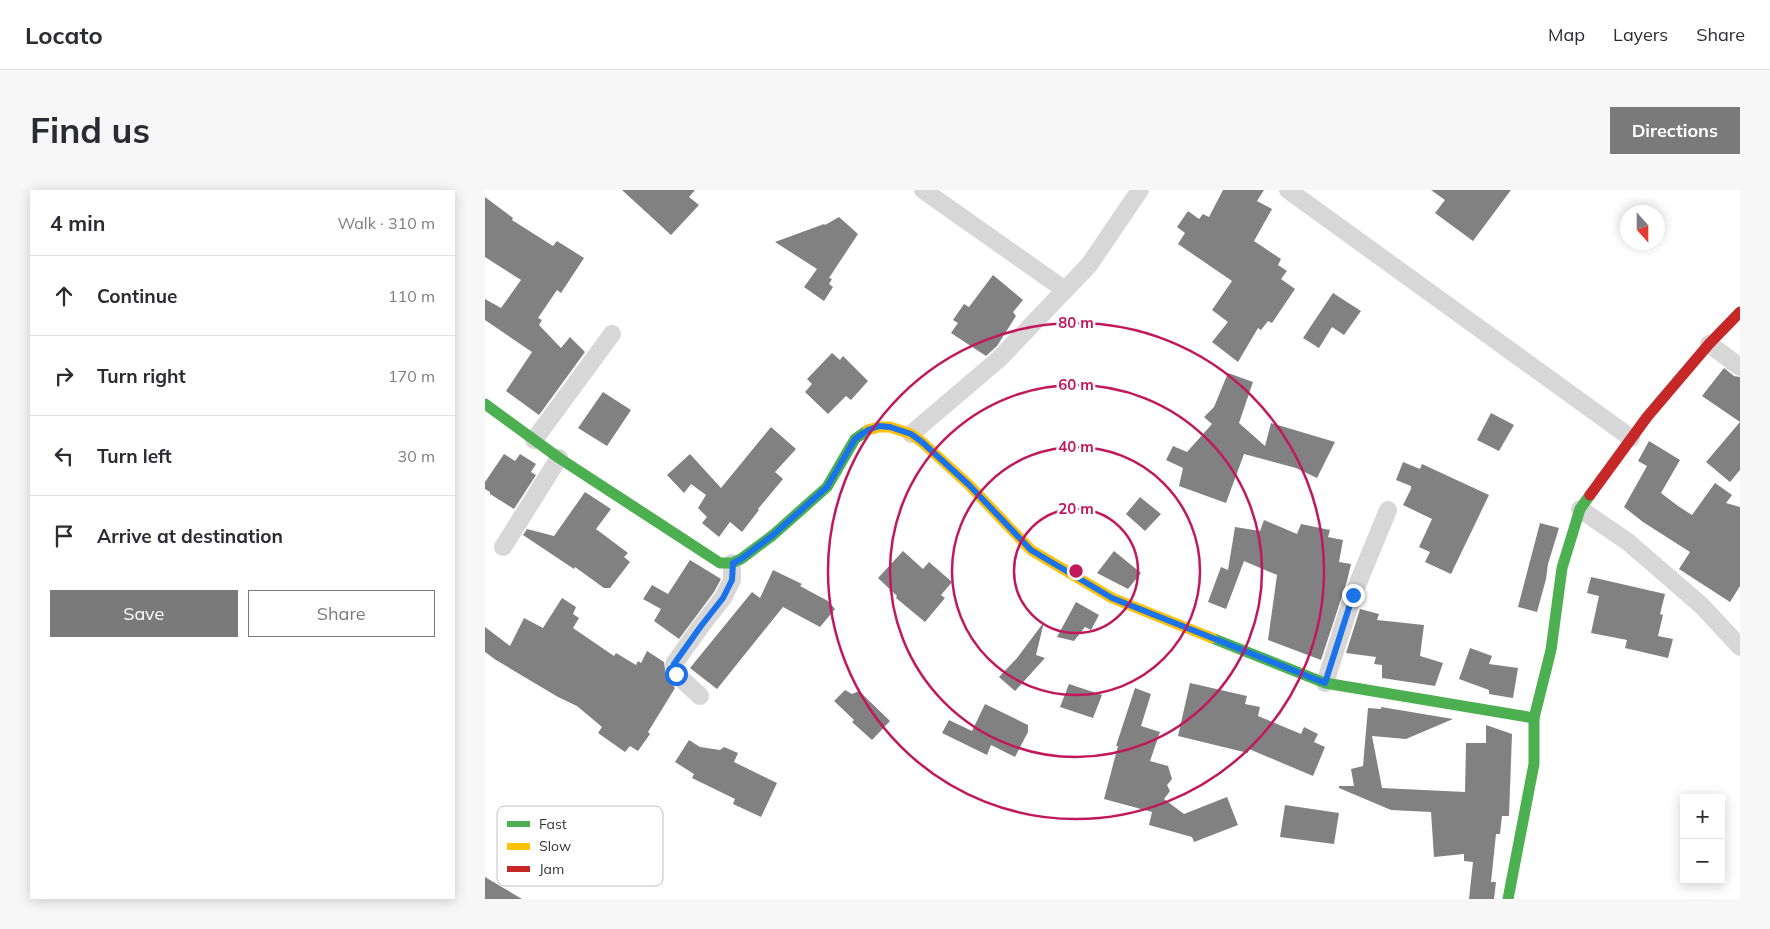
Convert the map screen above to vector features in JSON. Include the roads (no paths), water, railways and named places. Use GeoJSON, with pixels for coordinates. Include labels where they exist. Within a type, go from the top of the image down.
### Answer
{"type":"FeatureCollection","features":[{"type":"Feature","properties":{"kind":"street"},"geometry":{"type":"LineString","coordinates":[[923,190],[1065,290]]}},
{"type":"Feature","properties":{"kind":"street"},"geometry":{"type":"LineString","coordinates":[[911,434],[999,359],[1089,265],[1140,190]]}},
{"type":"Feature","properties":{"kind":"street"},"geometry":{"type":"LineString","coordinates":[[1288,190],[1631,438]]}},
{"type":"Feature","properties":{"kind":"street"},"geometry":{"type":"LineString","coordinates":[[1508,899],[1533,764],[1534,718],[1551,650],[1562,568],[1580,509],[1631,438],[1709,344],[1740,312]]}},
{"type":"Feature","properties":{"kind":"street"},"geometry":{"type":"LineString","coordinates":[[534,440],[612,334]]}},
{"type":"Feature","properties":{"kind":"street"},"geometry":{"type":"LineString","coordinates":[[1709,344],[1740,367]]}},
{"type":"Feature","properties":{"kind":"street"},"geometry":{"type":"LineString","coordinates":[[485,404],[559,458],[720,563],[733,563],[741,559],[773,535],[827,487],[855,439],[868,430],[879,426],[890,427],[911,434],[922,442],[969,485],[1031,550],[1112,598],[1325,683],[1534,718]]}},
{"type":"Feature","properties":{"kind":"street"},"geometry":{"type":"LineString","coordinates":[[503,547],[559,458]]}},
{"type":"Feature","properties":{"kind":"street"},"geometry":{"type":"LineString","coordinates":[[1580,509],[1628,542],[1702,606],[1740,646]]}},
{"type":"Feature","properties":{"kind":"street"},"geometry":{"type":"LineString","coordinates":[[1325,683],[1353,595],[1388,510]]}},
{"type":"Feature","properties":{"kind":"street"},"geometry":{"type":"LineString","coordinates":[[700,696],[676,674],[674,664],[723,598],[732,580],[733,563]]}}]}
